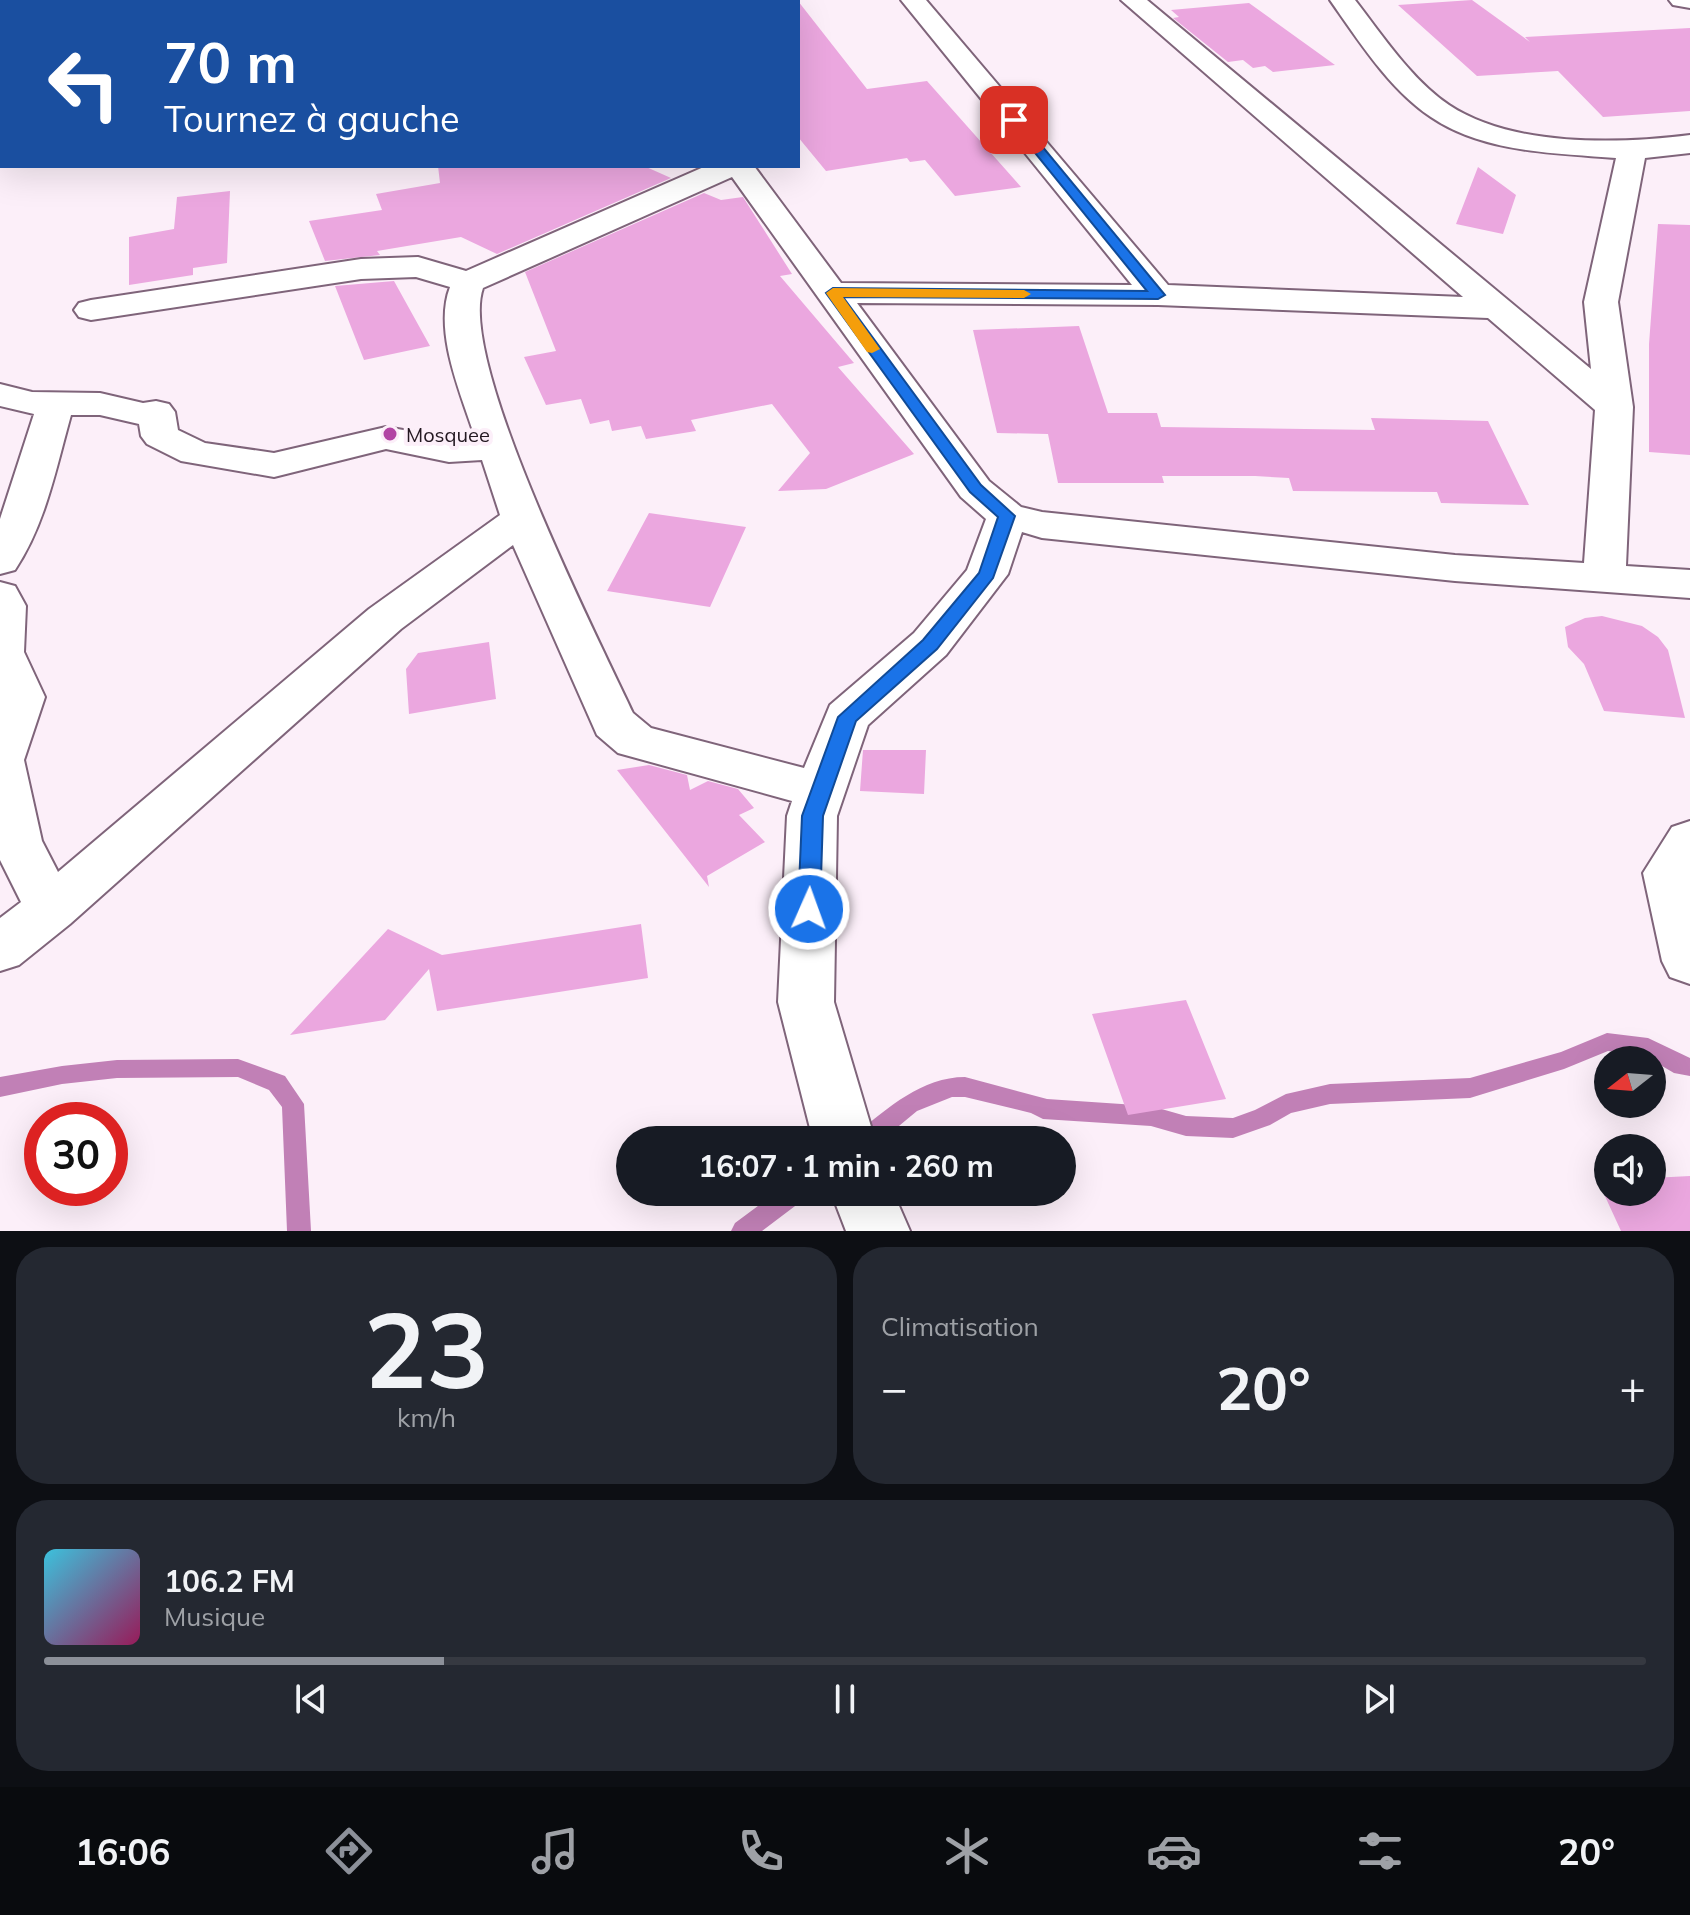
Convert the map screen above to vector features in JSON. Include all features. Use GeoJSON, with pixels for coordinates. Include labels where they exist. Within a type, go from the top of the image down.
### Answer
{"type":"FeatureCollection","features":[{"type":"Feature","properties":{"kind":"street"},"geometry":{"type":"LineString","coordinates":[[1133,0],[1614,407]]}},
{"type":"Feature","properties":{"kind":"street"},"geometry":{"type":"LineString","coordinates":[[1342,0],[1421,95],[1457,121],[1536,142],[1632,151],[1690,144]]}},
{"type":"Feature","properties":{"kind":"street"},"geometry":{"type":"LineString","coordinates":[[1681,0],[1690,1]]}},
{"type":"Feature","properties":{"kind":"street"},"geometry":{"type":"LineString","coordinates":[[927,4],[1158,295]]}},
{"type":"Feature","properties":{"kind":"street"},"geometry":{"type":"LineString","coordinates":[[1604,577],[1614,407],[1601,302],[1632,151]]}},
{"type":"Feature","properties":{"kind":"street"},"geometry":{"type":"LineString","coordinates":[[91,310],[361,269],[418,267],[468,282],[726,168]]}},
{"type":"Feature","properties":{"kind":"street"},"geometry":{"type":"LineString","coordinates":[[740,168],[975,489],[1007,516],[1042,525],[1439,566],[1690,584]]}},
{"type":"Feature","properties":{"kind":"street"},"geometry":{"type":"LineString","coordinates":[[468,282],[461,301],[467,359],[522,519],[614,723],[635,741],[821,791]]}},
{"type":"Feature","properties":{"kind":"street"},"geometry":{"type":"LineString","coordinates":[[833,293],[1158,295],[1498,308]]}},
{"type":"Feature","properties":{"kind":"street"},"geometry":{"type":"LineString","coordinates":[[0,395],[32,403],[100,404],[143,414],[156,412],[160,436],[195,453],[274,465],[386,438],[449,450],[498,447]]}},
{"type":"Feature","properties":{"kind":"street"},"geometry":{"type":"LineString","coordinates":[[0,561],[22,521],[40,465],[47,426],[57,403]]}},
{"type":"Feature","properties":{"kind":"street"},"geometry":{"type":"LineString","coordinates":[[842,1126],[806,1002],[812,816],[847,717],[930,644],[987,574],[1007,516]]}},
{"type":"Feature","properties":{"kind":"street"},"geometry":{"type":"LineString","coordinates":[[0,949],[51,909],[385,619],[522,519]]}},
{"type":"Feature","properties":{"kind":"street"},"geometry":{"type":"LineString","coordinates":[[0,596],[4,606],[1,652],[22,697],[0,760],[16,841],[51,909]]}},
{"type":"Feature","properties":{"kind":"street"},"geometry":{"type":"LineString","coordinates":[[1690,841],[1669,873],[1690,961]]}},
{"type":"Feature","properties":{"kind":"building"},"geometry":{"type":"Polygon","coordinates":[[[1472,0],[1530,42],[1525,37],[1690,28],[1690,111],[1603,117],[1558,71],[1477,76],[1398,5],[1472,0]]]}},
{"type":"Feature","properties":{"kind":"building"},"geometry":{"type":"Polygon","coordinates":[[[1249,3],[1335,65],[1273,72],[1265,66],[1253,68],[1243,60],[1228,62],[1173,18],[1179,17],[1171,10],[1249,3]]]}},
{"type":"Feature","properties":{"kind":"building"},"geometry":{"type":"Polygon","coordinates":[[[800,4],[867,89],[927,81],[1021,187],[955,196],[925,160],[910,162],[907,158],[826,171],[800,139],[800,4]]]}},
{"type":"Feature","properties":{"kind":"building"},"geometry":{"type":"Polygon","coordinates":[[[1478,167],[1516,195],[1503,234],[1456,224],[1478,167]]]}},
{"type":"Feature","properties":{"kind":"building"},"geometry":{"type":"Polygon","coordinates":[[[438,168],[648,168],[671,178],[497,254],[461,237],[377,251],[380,255],[325,261],[309,221],[382,210],[376,194],[440,183],[438,168]]]}},
{"type":"Feature","properties":{"kind":"building"},"geometry":{"type":"Polygon","coordinates":[[[230,191],[227,263],[193,268],[193,275],[129,285],[129,237],[174,229],[177,197],[230,191]]]}},
{"type":"Feature","properties":{"kind":"building"},"geometry":{"type":"Polygon","coordinates":[[[704,193],[721,200],[743,197],[792,274],[780,276],[854,363],[838,367],[914,454],[826,489],[778,491],[810,453],[772,404],[691,420],[696,431],[646,439],[641,426],[612,431],[609,420],[590,424],[581,399],[546,405],[524,357],[556,351],[525,272],[704,193]]]}},
{"type":"Feature","properties":{"kind":"building"},"geometry":{"type":"Polygon","coordinates":[[[1658,224],[1690,225],[1690,455],[1649,452],[1649,344],[1658,224]]]}},
{"type":"Feature","properties":{"kind":"building"},"geometry":{"type":"Polygon","coordinates":[[[394,281],[430,346],[364,360],[335,286],[394,281]]]}},
{"type":"Feature","properties":{"kind":"building"},"geometry":{"type":"Polygon","coordinates":[[[1079,326],[1108,413],[1157,413],[1161,427],[1375,430],[1371,418],[1488,421],[1529,505],[1441,503],[1437,492],[1293,491],[1289,478],[1255,476],[1162,476],[1164,483],[1058,483],[1048,434],[997,433],[973,330],[1079,326]]]}},
{"type":"Feature","properties":{"kind":"building"},"geometry":{"type":"Polygon","coordinates":[[[649,513],[746,527],[710,607],[607,591],[649,513]]]}},
{"type":"Feature","properties":{"kind":"building"},"geometry":{"type":"Polygon","coordinates":[[[1602,616],[1642,626],[1658,637],[1668,650],[1685,718],[1604,711],[1584,664],[1568,647],[1565,627],[1585,618],[1602,616]]]}},
{"type":"Feature","properties":{"kind":"building"},"geometry":{"type":"Polygon","coordinates":[[[489,642],[496,699],[409,714],[406,669],[418,653],[489,642]]]}},
{"type":"Feature","properties":{"kind":"building"},"geometry":{"type":"Polygon","coordinates":[[[863,750],[926,750],[924,794],[860,791],[863,750]]]}},
{"type":"Feature","properties":{"kind":"building"},"geometry":{"type":"Polygon","coordinates":[[[649,765],[687,775],[690,790],[708,781],[738,789],[754,808],[739,815],[765,842],[707,876],[709,887],[617,770],[649,765]]]}},
{"type":"Feature","properties":{"kind":"building"},"geometry":{"type":"Polygon","coordinates":[[[641,924],[648,978],[437,1011],[429,969],[385,1020],[290,1035],[388,929],[442,955],[641,924]]]}},
{"type":"Feature","properties":{"kind":"building"},"geometry":{"type":"Polygon","coordinates":[[[1186,1000],[1226,1099],[1128,1115],[1092,1014],[1186,1000]]]}},
{"type":"Feature","properties":{"kind":"building"},"geometry":{"type":"Polygon","coordinates":[[[1690,1176],[1690,1231],[1621,1231],[1610,1206],[1666,1206],[1666,1177],[1690,1176]]]}},
{"type":"Feature","properties":{"kind":"waterway"},"geometry":{"type":"LineString","coordinates":[[882,1126],[909,1104],[951,1087],[965,1087],[1043,1109],[1151,1116],[1186,1126],[1233,1128],[1262,1118],[1286,1104],[1330,1094],[1470,1088],[1564,1060],[1607,1042],[1648,1047],[1682,1066],[1690,1067]]}},
{"type":"Feature","properties":{"kind":"waterway"},"geometry":{"type":"LineString","coordinates":[[0,1087],[62,1075],[117,1069],[238,1068],[277,1083],[293,1104],[299,1231]]}},
{"type":"Feature","properties":{"kind":"waterway"},"geometry":{"type":"LineString","coordinates":[[743,1231],[776,1206]]}},
{"type":"Feature","properties":{"kind":"slow traffic"},"geometry":{"type":"LineString","coordinates":[[872,349],[833,293],[1024,294]]}},
{"type":"Feature","properties":{"kind":"place","name":"Mosquee"},"geometry":{"type":"Point","coordinates":[390,434]}},
{"type":"Feature","properties":{"kind":"route"},"geometry":{"type":"LineString","coordinates":[[809,909],[812,816],[847,717],[930,644],[987,574],[1007,516],[975,489],[833,293],[1158,295],[1014,120]]}}]}
